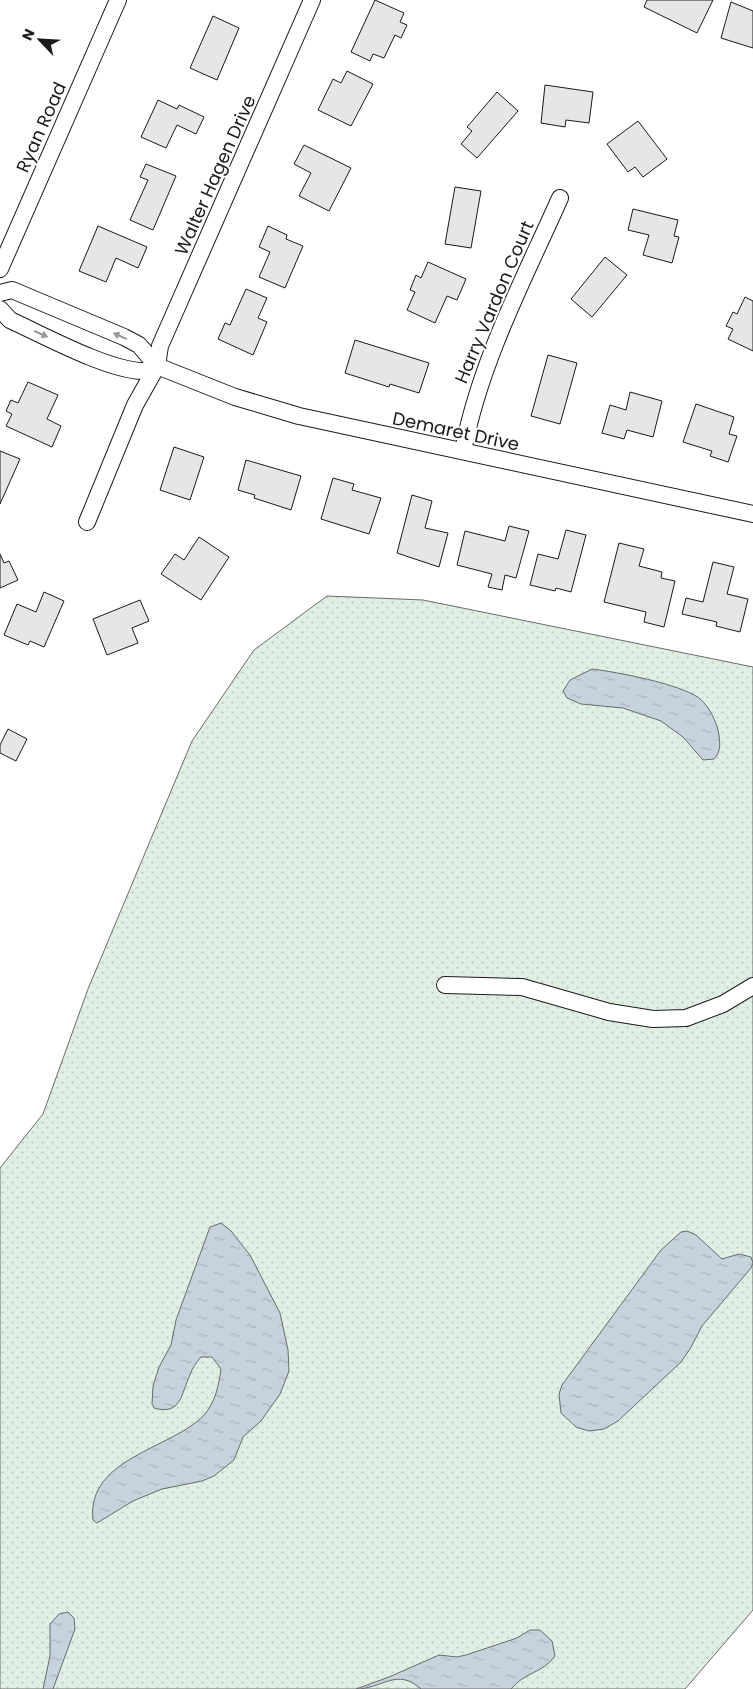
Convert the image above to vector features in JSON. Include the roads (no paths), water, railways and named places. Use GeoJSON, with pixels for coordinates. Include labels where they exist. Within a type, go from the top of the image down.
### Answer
{"type":"FeatureCollection","features":[{"type":"Feature","properties":{"kind":"street","name":"Ryan Road"},"geometry":{"type":"LineString","coordinates":[[0,270],[118,0]]}},
{"type":"Feature","properties":{"kind":"street","name":"Walter Hagen Drive"},"geometry":{"type":"LineString","coordinates":[[87,522],[135,405],[157,366],[160,346],[312,0]]}},
{"type":"Feature","properties":{"kind":"street","name":"Harry Vardon Court"},"geometry":{"type":"LineString","coordinates":[[464,451],[476,398],[486,366],[560,198]]}},
{"type":"Feature","properties":{"kind":"street","name":"Demaret Drive"},"geometry":{"type":"LineString","coordinates":[[0,293],[12,290],[124,337],[139,344],[157,366],[235,397],[299,416],[753,514]]}},
{"type":"Feature","properties":{"kind":"street"},"geometry":{"type":"LineString","coordinates":[[0,309],[10,320],[104,362],[127,370],[145,372],[157,366]]}},
{"type":"Feature","properties":{"kind":"street"},"geometry":{"type":"LineString","coordinates":[[445,985],[522,987],[609,1012],[653,1019],[686,1018],[723,1004],[753,986]]}},
{"type":"Feature","properties":{"kind":"water"},"geometry":{"type":"Polygon","coordinates":[[[592,669],[663,683],[699,698],[709,710],[718,730],[720,745],[714,759],[703,760],[683,737],[661,721],[623,708],[581,704],[567,698],[563,691],[570,680],[592,669]]]}},
{"type":"Feature","properties":{"kind":"water"},"geometry":{"type":"Polygon","coordinates":[[[221,1223],[231,1231],[250,1255],[280,1313],[288,1350],[289,1371],[280,1394],[261,1421],[243,1437],[234,1460],[214,1476],[202,1481],[162,1489],[133,1501],[97,1523],[93,1520],[94,1499],[103,1482],[117,1468],[134,1457],[190,1427],[204,1415],[214,1399],[221,1369],[212,1357],[201,1357],[193,1368],[182,1395],[175,1406],[163,1410],[154,1408],[152,1404],[153,1386],[159,1367],[171,1345],[176,1320],[210,1227],[221,1223]]]}},
{"type":"Feature","properties":{"kind":"water"},"geometry":{"type":"Polygon","coordinates":[[[687,1231],[696,1235],[722,1259],[739,1254],[751,1257],[753,1263],[751,1268],[702,1326],[681,1362],[618,1421],[604,1429],[589,1431],[576,1427],[561,1413],[559,1394],[562,1385],[661,1250],[681,1232],[687,1231]]]}},
{"type":"Feature","properties":{"kind":"water"},"geometry":{"type":"Polygon","coordinates":[[[68,1612],[74,1618],[75,1629],[53,1689],[43,1689],[50,1656],[50,1624],[59,1614],[68,1612]]]}},
{"type":"Feature","properties":{"kind":"water"},"geometry":{"type":"Polygon","coordinates":[[[530,1630],[540,1630],[552,1641],[555,1656],[545,1666],[522,1679],[511,1689],[421,1689],[412,1683],[397,1679],[356,1689],[439,1655],[457,1657],[466,1655],[517,1638],[530,1630]]]}}]}
